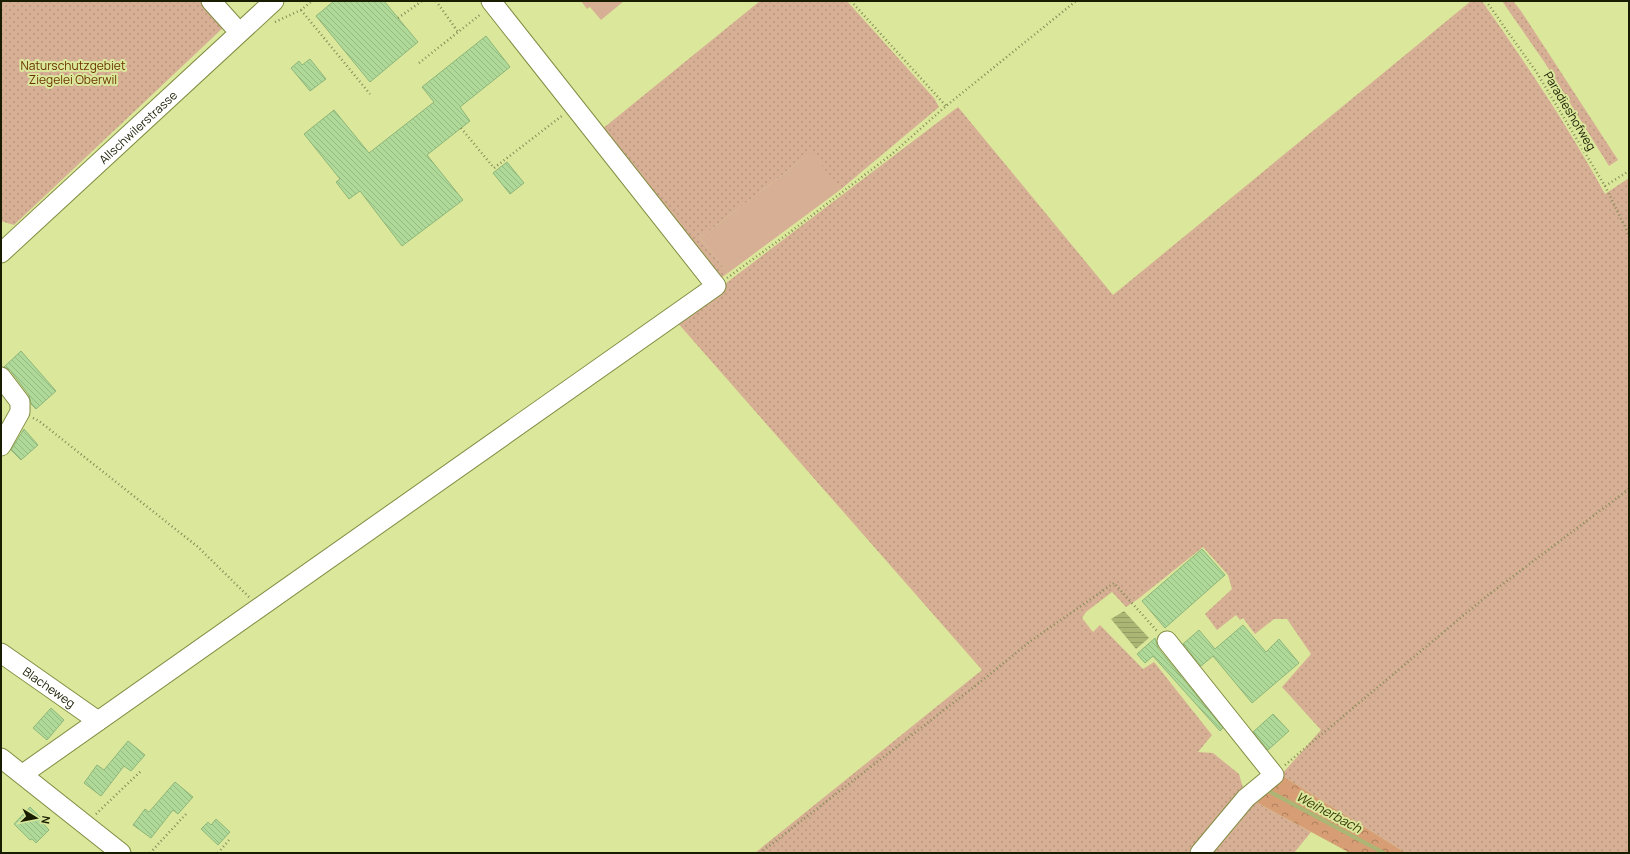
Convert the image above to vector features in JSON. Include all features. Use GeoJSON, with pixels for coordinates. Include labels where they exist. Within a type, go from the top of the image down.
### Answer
{"type":"FeatureCollection","features":[{"type":"Feature","properties":{"kind":"street"},"geometry":{"type":"LineString","coordinates":[[211,1],[239,32]]}},
{"type":"Feature","properties":{"kind":"street","name":"Allschwilerstrasse"},"geometry":{"type":"LineString","coordinates":[[1,253],[8,236],[274,1]]}},
{"type":"Feature","properties":{"kind":"street"},"geometry":{"type":"LineString","coordinates":[[23,774],[66,738],[98,721],[716,286],[492,3]]}},
{"type":"Feature","properties":{"kind":"street"},"geometry":{"type":"LineString","coordinates":[[1,377],[20,402],[20,412],[1,446]]}},
{"type":"Feature","properties":{"kind":"street"},"geometry":{"type":"LineString","coordinates":[[1167,642],[1274,775],[1246,798],[1200,853]]}},
{"type":"Feature","properties":{"kind":"street","name":"Blacheweg"},"geometry":{"type":"LineString","coordinates":[[1,653],[98,721]]}},
{"type":"Feature","properties":{"kind":"street"},"geometry":{"type":"LineString","coordinates":[[1,758],[121,853]]}},
{"type":"Feature","properties":{"kind":"path"},"geometry":{"type":"LineString","coordinates":[[273,23],[301,10],[312,1]]}},
{"type":"Feature","properties":{"kind":"path"},"geometry":{"type":"LineString","coordinates":[[398,18],[422,1]]}},
{"type":"Feature","properties":{"kind":"path"},"geometry":{"type":"LineString","coordinates":[[436,1],[458,32]]}},
{"type":"Feature","properties":{"kind":"path"},"geometry":{"type":"LineString","coordinates":[[851,1],[946,106]]}},
{"type":"Feature","properties":{"kind":"path"},"geometry":{"type":"LineString","coordinates":[[732,275],[790,233],[892,154],[946,106],[1076,1]]}},
{"type":"Feature","properties":{"kind":"path","name":"Paradieshofweg"},"geometry":{"type":"LineString","coordinates":[[1486,1],[1536,73],[1605,186],[1629,235]]}},
{"type":"Feature","properties":{"kind":"path"},"geometry":{"type":"LineString","coordinates":[[419,62],[492,3]]}},
{"type":"Feature","properties":{"kind":"path"},"geometry":{"type":"LineString","coordinates":[[301,10],[370,94]]}},
{"type":"Feature","properties":{"kind":"path"},"geometry":{"type":"LineString","coordinates":[[461,128],[494,168],[575,107]]}},
{"type":"Feature","properties":{"kind":"path"},"geometry":{"type":"LineString","coordinates":[[1605,186],[1629,171]]}},
{"type":"Feature","properties":{"kind":"path"},"geometry":{"type":"LineString","coordinates":[[20,412],[39,421],[198,547],[259,607]]}},
{"type":"Feature","properties":{"kind":"path"},"geometry":{"type":"LineString","coordinates":[[1274,775],[1483,599],[1629,489]]}},
{"type":"Feature","properties":{"kind":"path"},"geometry":{"type":"LineString","coordinates":[[760,853],[1032,640],[1114,583],[1167,642]]}},
{"type":"Feature","properties":{"kind":"path"},"geometry":{"type":"LineString","coordinates":[[85,824],[141,771]]}},
{"type":"Feature","properties":{"kind":"path"},"geometry":{"type":"LineString","coordinates":[[150,853],[186,813]]}},
{"type":"Feature","properties":{"kind":"path"},"geometry":{"type":"LineString","coordinates":[[218,853],[229,840]]}},
{"type":"Feature","properties":{"kind":"green space","name":"Naturschutzgebiet Ziegelei Oberwil"},"geometry":{"type":"Polygon","coordinates":[[[1,1],[204,1],[226,25],[14,225],[1,221],[1,1]]]}},
{"type":"Feature","properties":{"kind":"green space"},"geometry":{"type":"Polygon","coordinates":[[[581,1],[624,1],[601,20],[590,7],[587,9],[581,1]]]}},
{"type":"Feature","properties":{"kind":"green space"},"geometry":{"type":"Polygon","coordinates":[[[760,1],[847,1],[934,98],[939,107],[840,190],[811,153],[700,238],[728,273],[718,280],[601,130],[760,1]]]}},
{"type":"Feature","properties":{"kind":"green space"},"geometry":{"type":"Polygon","coordinates":[[[1471,1],[1482,1],[1561,120],[1605,194],[1629,178],[1629,853],[1406,853],[1281,775],[1321,730],[1282,687],[1311,654],[1287,619],[1274,619],[1255,634],[1243,618],[1240,620],[1236,615],[1217,630],[1205,614],[1232,589],[1228,575],[1203,547],[1126,607],[1112,592],[1086,612],[1082,618],[1093,632],[1100,625],[1143,669],[1154,662],[1212,735],[1198,752],[1213,753],[1239,774],[1245,795],[1196,853],[755,853],[982,670],[676,321],[958,107],[1113,295],[1471,1]]]}},
{"type":"Feature","properties":{"kind":"green space"},"geometry":{"type":"Polygon","coordinates":[[[1502,1],[1513,1],[1521,11],[1618,160],[1609,166],[1545,63],[1502,1]]]}},
{"type":"Feature","properties":{"kind":"green space"},"geometry":{"type":"Polygon","coordinates":[[[812,152],[840,190],[728,273],[700,238],[812,152]]]}},
{"type":"Feature","properties":{"kind":"green space"},"geometry":{"type":"Polygon","coordinates":[[[1281,775],[1406,853],[1350,853],[1252,800],[1281,775]]]}},
{"type":"Feature","properties":{"kind":"green space"},"geometry":{"type":"Polygon","coordinates":[[[1252,800],[1311,832],[1294,853],[1207,853],[1252,800]]]}},
{"type":"Feature","properties":{"kind":"shaded area"},"geometry":{"type":"Polygon","coordinates":[[[1124,611],[1149,638],[1136,649],[1111,619],[1124,611]]]}},
{"type":"Feature","properties":{"kind":"building"},"geometry":{"type":"Polygon","coordinates":[[[334,1],[384,1],[418,42],[370,82],[316,16],[334,1]]]}},
{"type":"Feature","properties":{"kind":"building"},"geometry":{"type":"Polygon","coordinates":[[[486,36],[510,67],[460,107],[470,121],[427,155],[463,200],[402,246],[360,191],[349,199],[336,182],[340,179],[304,134],[334,110],[369,153],[434,102],[422,87],[486,36]]]}},
{"type":"Feature","properties":{"kind":"building"},"geometry":{"type":"Polygon","coordinates":[[[310,59],[326,79],[310,91],[291,68],[299,61],[302,65],[310,59]]]}},
{"type":"Feature","properties":{"kind":"building"},"geometry":{"type":"Polygon","coordinates":[[[507,162],[524,183],[510,194],[493,173],[507,162]]]}},
{"type":"Feature","properties":{"kind":"building"},"geometry":{"type":"Polygon","coordinates":[[[21,351],[56,391],[36,409],[31,404],[29,395],[10,370],[4,367],[21,351]]]}},
{"type":"Feature","properties":{"kind":"building"},"geometry":{"type":"Polygon","coordinates":[[[24,429],[38,445],[21,460],[11,450],[24,429]]]}},
{"type":"Feature","properties":{"kind":"building"},"geometry":{"type":"Polygon","coordinates":[[[1202,549],[1225,575],[1165,628],[1142,601],[1202,549]]]}},
{"type":"Feature","properties":{"kind":"building"},"geometry":{"type":"Polygon","coordinates":[[[1243,625],[1266,652],[1279,639],[1299,663],[1252,703],[1213,656],[1201,666],[1183,644],[1199,630],[1215,649],[1243,625]]]}},
{"type":"Feature","properties":{"kind":"building"},"geometry":{"type":"Polygon","coordinates":[[[1155,638],[1158,648],[1223,728],[1220,731],[1153,656],[1145,663],[1137,654],[1155,638]]]}},
{"type":"Feature","properties":{"kind":"building"},"geometry":{"type":"Polygon","coordinates":[[[51,708],[64,720],[47,740],[33,728],[51,708]]]}},
{"type":"Feature","properties":{"kind":"building"},"geometry":{"type":"Polygon","coordinates":[[[1273,714],[1289,731],[1268,750],[1253,732],[1273,714]]]}},
{"type":"Feature","properties":{"kind":"building"},"geometry":{"type":"Polygon","coordinates":[[[128,741],[145,755],[131,771],[124,766],[101,796],[84,783],[97,765],[104,770],[128,741]]]}},
{"type":"Feature","properties":{"kind":"building"},"geometry":{"type":"Polygon","coordinates":[[[175,782],[193,797],[178,814],[173,810],[151,838],[133,825],[145,809],[149,812],[175,782]]]}},
{"type":"Feature","properties":{"kind":"building"},"geometry":{"type":"Polygon","coordinates":[[[30,807],[42,819],[40,820],[49,830],[36,843],[32,839],[30,840],[14,824],[30,807]]]}},
{"type":"Feature","properties":{"kind":"building"},"geometry":{"type":"Polygon","coordinates":[[[216,819],[230,832],[218,845],[201,829],[208,822],[211,825],[216,819]]]}},
{"type":"Feature","properties":{"kind":"waterway","name":"Weiherbach"},"geometry":{"type":"LineString","coordinates":[[1265,789],[1384,853]]}}]}
